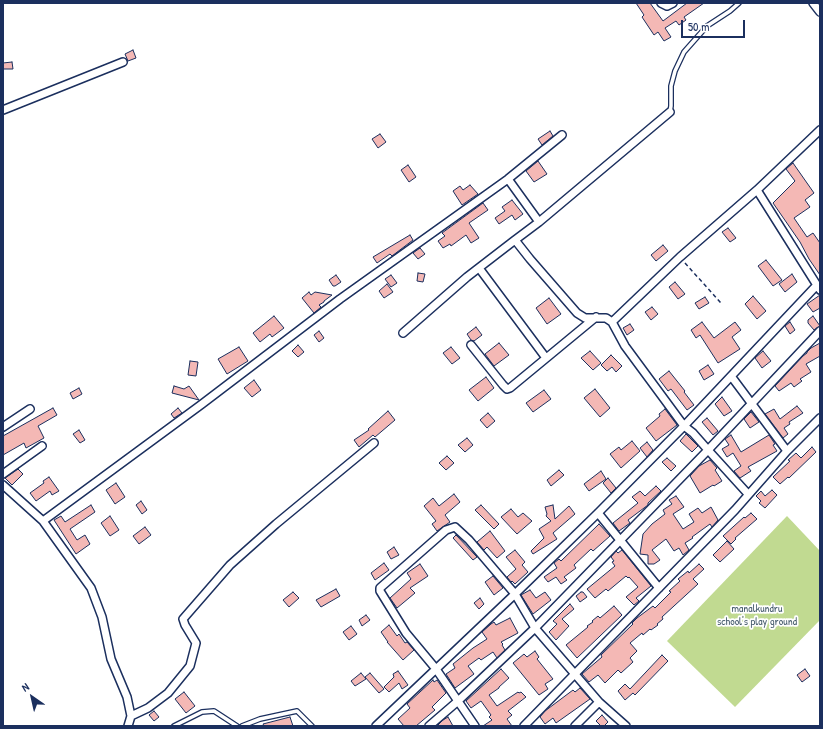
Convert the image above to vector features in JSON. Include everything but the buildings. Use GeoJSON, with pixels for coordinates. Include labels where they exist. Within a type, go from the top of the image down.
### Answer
{"type":"FeatureCollection","features":[{"type":"Feature","properties":{"kind":"street"},"geometry":{"type":"LineString","coordinates":[[661,3],[667,6],[673,3]]}},
{"type":"Feature","properties":{"kind":"street"},"geometry":{"type":"LineString","coordinates":[[813,3],[820,12]]}},
{"type":"Feature","properties":{"kind":"street"},"geometry":{"type":"LineString","coordinates":[[3,110],[123,62]]}},
{"type":"Feature","properties":{"kind":"street"},"geometry":{"type":"LineString","coordinates":[[404,333],[467,277],[539,222],[670,112]]}},
{"type":"Feature","properties":{"kind":"street"},"geometry":{"type":"LineString","coordinates":[[42,521],[202,404],[340,299],[508,179],[562,135]]}},
{"type":"Feature","properties":{"kind":"street"},"geometry":{"type":"LineString","coordinates":[[612,322],[680,257],[818,135]]}},
{"type":"Feature","properties":{"kind":"street"},"geometry":{"type":"LineString","coordinates":[[508,179],[539,222]]}},
{"type":"Feature","properties":{"kind":"street"},"geometry":{"type":"LineString","coordinates":[[376,726],[598,513],[818,288],[757,190]]}},
{"type":"Feature","properties":{"kind":"street"},"geometry":{"type":"LineString","coordinates":[[515,240],[530,260],[577,313],[585,318],[606,318],[612,322],[625,346],[684,426],[693,433],[748,494]]}},
{"type":"Feature","properties":{"kind":"street"},"geometry":{"type":"LineString","coordinates":[[479,268],[546,358]]}},
{"type":"Feature","properties":{"kind":"street"},"geometry":{"type":"LineString","coordinates":[[471,345],[507,389],[596,317]]}},
{"type":"Feature","properties":{"kind":"street"},"geometry":{"type":"LineString","coordinates":[[429,726],[458,702],[536,628],[708,450],[820,331]]}},
{"type":"Feature","properties":{"kind":"street"},"geometry":{"type":"LineString","coordinates":[[731,376],[786,451]]}},
{"type":"Feature","properties":{"kind":"street"},"geometry":{"type":"LineString","coordinates":[[3,427],[30,409]]}},
{"type":"Feature","properties":{"kind":"street"},"geometry":{"type":"LineString","coordinates":[[524,726],[735,510],[786,451],[820,418]]}},
{"type":"Feature","properties":{"kind":"street"},"geometry":{"type":"LineString","coordinates":[[131,716],[148,708],[168,693],[190,666],[196,643],[183,619],[230,565],[276,524],[374,443]]}},
{"type":"Feature","properties":{"kind":"street"},"geometry":{"type":"LineString","coordinates":[[3,474],[42,446]]}},
{"type":"Feature","properties":{"kind":"street"},"geometry":{"type":"LineString","coordinates":[[3,486],[42,521],[91,588],[102,617],[111,659],[127,698],[131,716],[128,726]]}},
{"type":"Feature","properties":{"kind":"street"},"geometry":{"type":"LineString","coordinates":[[598,513],[659,588]]}},
{"type":"Feature","properties":{"kind":"street"},"geometry":{"type":"LineString","coordinates":[[475,726],[436,669],[406,634],[380,591],[380,588],[446,530],[455,526],[469,540],[515,594],[536,628],[576,673],[599,702],[626,726]]}},
{"type":"Feature","properties":{"kind":"street"},"geometry":{"type":"LineString","coordinates":[[575,726],[599,702]]}},
{"type":"Feature","properties":{"kind":"lane"},"geometry":{"type":"LineString","coordinates":[[670,112],[671,86],[675,70],[684,52],[707,26],[730,11],[739,3]]}},
{"type":"Feature","properties":{"kind":"lane"},"geometry":{"type":"LineString","coordinates":[[174,726],[202,712],[214,711],[237,726]]}},
{"type":"Feature","properties":{"kind":"lane"},"geometry":{"type":"LineString","coordinates":[[242,726],[260,719],[297,711],[312,726]]}},
{"type":"Feature","properties":{"kind":"path"},"geometry":{"type":"LineString","coordinates":[[680,257],[721,303]]}},
{"type":"Feature","properties":{"kind":"green space","name":"manalkundru school's play ground"},"geometry":{"type":"Polygon","coordinates":[[[787,516],[820,551],[820,620],[735,707],[667,641],[787,516]]]}}]}
